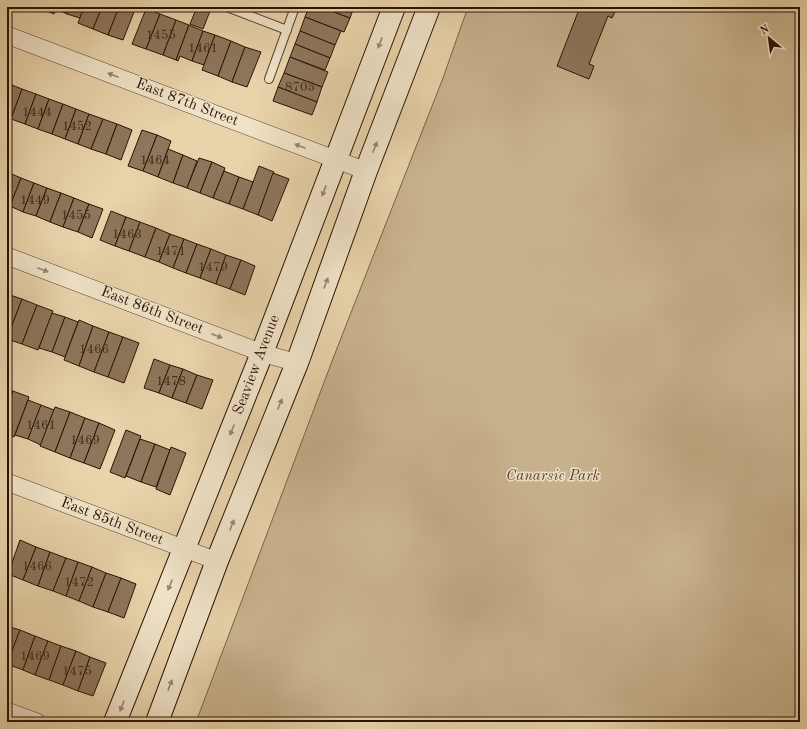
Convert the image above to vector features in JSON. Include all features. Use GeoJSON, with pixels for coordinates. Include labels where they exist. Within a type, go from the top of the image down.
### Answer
{"type":"FeatureCollection","features":[{"type":"Feature","properties":{"kind":"street","name":"Seaview Avenue"},"geometry":{"type":"LineString","coordinates":[[115,722],[262,353],[394,7]]}},
{"type":"Feature","properties":{"kind":"street"},"geometry":{"type":"LineString","coordinates":[[157,722],[217,561],[297,363],[366,171],[429,7]]}},
{"type":"Feature","properties":{"kind":"street","name":"East 87th Street"},"geometry":{"type":"LineString","coordinates":[[7,35],[366,171]]}},
{"type":"Feature","properties":{"kind":"street","name":"East 86th Street"},"geometry":{"type":"LineString","coordinates":[[7,256],[262,353],[297,363]]}},
{"type":"Feature","properties":{"kind":"street","name":"East 85th Street"},"geometry":{"type":"LineString","coordinates":[[7,482],[217,561]]}},
{"type":"Feature","properties":{"kind":"street"},"geometry":{"type":"LineString","coordinates":[[7,711],[37,722]]}},
{"type":"Feature","properties":{"kind":"lane"},"geometry":{"type":"LineString","coordinates":[[227,7],[287,30]]}},
{"type":"Feature","properties":{"kind":"lane"},"geometry":{"type":"LineString","coordinates":[[269,79],[295,7]]}},
{"type":"Feature","properties":{"kind":"green space","name":"Canarsie Park"},"geometry":{"type":"Polygon","coordinates":[[[468,7],[800,7],[800,722],[196,722],[334,356],[443,78],[468,7]]]}},
{"type":"Feature","properties":{"kind":"building"},"geometry":{"type":"Polygon","coordinates":[[[54,7],[52,13],[38,8],[54,7]]]}},
{"type":"Feature","properties":{"kind":"building"},"geometry":{"type":"Polygon","coordinates":[[[54,7],[70,7],[67,14],[56,9],[54,14],[52,13],[54,7]]]}},
{"type":"Feature","properties":{"kind":"building"},"geometry":{"type":"Polygon","coordinates":[[[70,7],[84,7],[80,18],[67,14],[70,7]]]}},
{"type":"Feature","properties":{"kind":"building"},"geometry":{"type":"Polygon","coordinates":[[[84,7],[102,7],[93,29],[78,23],[84,7]]]}},
{"type":"Feature","properties":{"kind":"building"},"geometry":{"type":"Polygon","coordinates":[[[102,7],[119,7],[108,35],[93,29],[102,7]]]}},
{"type":"Feature","properties":{"kind":"building"},"geometry":{"type":"Polygon","coordinates":[[[119,7],[136,7],[123,40],[108,35],[119,7]]]}},
{"type":"Feature","properties":{"kind":"building"},"geometry":{"type":"Polygon","coordinates":[[[197,7],[210,11],[203,29],[190,24],[197,7]]]}},
{"type":"Feature","properties":{"kind":"building"},"geometry":{"type":"Polygon","coordinates":[[[309,7],[321,7],[350,18],[344,32],[305,17],[309,7]]]}},
{"type":"Feature","properties":{"kind":"building"},"geometry":{"type":"Polygon","coordinates":[[[321,7],[354,7],[350,18],[321,7]]]}},
{"type":"Feature","properties":{"kind":"building"},"geometry":{"type":"Polygon","coordinates":[[[580,7],[617,7],[612,18],[608,16],[589,64],[594,66],[589,79],[557,66],[580,7]]]}},
{"type":"Feature","properties":{"kind":"building"},"geometry":{"type":"Polygon","coordinates":[[[146,9],[160,14],[146,49],[132,44],[146,9]]]}},
{"type":"Feature","properties":{"kind":"building"},"geometry":{"type":"Polygon","coordinates":[[[160,14],[176,20],[163,55],[146,49],[160,14]]]}},
{"type":"Feature","properties":{"kind":"building"},"geometry":{"type":"Polygon","coordinates":[[[305,17],[341,31],[335,45],[300,31],[305,17]]]}},
{"type":"Feature","properties":{"kind":"building"},"geometry":{"type":"Polygon","coordinates":[[[176,20],[189,25],[176,60],[163,55],[176,20]]]}},
{"type":"Feature","properties":{"kind":"building"},"geometry":{"type":"Polygon","coordinates":[[[189,25],[203,31],[192,61],[180,56],[178,61],[176,60],[189,25]]]}},
{"type":"Feature","properties":{"kind":"building"},"geometry":{"type":"Polygon","coordinates":[[[203,31],[215,35],[204,65],[192,61],[203,31]]]}},
{"type":"Feature","properties":{"kind":"building"},"geometry":{"type":"Polygon","coordinates":[[[300,31],[335,45],[330,58],[295,44],[300,31]]]}},
{"type":"Feature","properties":{"kind":"building"},"geometry":{"type":"Polygon","coordinates":[[[215,35],[231,41],[218,76],[202,70],[215,35]]]}},
{"type":"Feature","properties":{"kind":"building"},"geometry":{"type":"Polygon","coordinates":[[[231,41],[245,47],[232,82],[218,76],[231,41]]]}},
{"type":"Feature","properties":{"kind":"building"},"geometry":{"type":"Polygon","coordinates":[[[295,44],[330,58],[325,70],[290,57],[295,44]]]}},
{"type":"Feature","properties":{"kind":"building"},"geometry":{"type":"Polygon","coordinates":[[[245,47],[261,52],[247,87],[232,82],[245,47]]]}},
{"type":"Feature","properties":{"kind":"building"},"geometry":{"type":"Polygon","coordinates":[[[290,57],[328,72],[322,87],[284,73],[290,57]]]}},
{"type":"Feature","properties":{"kind":"building"},"geometry":{"type":"Polygon","coordinates":[[[284,73],[322,87],[317,102],[278,87],[284,73]]]}},
{"type":"Feature","properties":{"kind":"building"},"geometry":{"type":"Polygon","coordinates":[[[7,83],[22,89],[11,119],[7,117],[7,83]]]}},
{"type":"Feature","properties":{"kind":"building"},"geometry":{"type":"Polygon","coordinates":[[[278,87],[317,102],[312,115],[273,101],[278,87]]]}},
{"type":"Feature","properties":{"kind":"building"},"geometry":{"type":"Polygon","coordinates":[[[22,89],[36,94],[25,124],[11,119],[22,89]]]}},
{"type":"Feature","properties":{"kind":"building"},"geometry":{"type":"Polygon","coordinates":[[[36,94],[49,99],[38,129],[25,124],[36,94]]]}},
{"type":"Feature","properties":{"kind":"building"},"geometry":{"type":"Polygon","coordinates":[[[49,99],[63,104],[52,134],[38,129],[49,99]]]}},
{"type":"Feature","properties":{"kind":"building"},"geometry":{"type":"Polygon","coordinates":[[[63,104],[76,109],[65,139],[52,134],[63,104]]]}},
{"type":"Feature","properties":{"kind":"building"},"geometry":{"type":"Polygon","coordinates":[[[76,109],[89,114],[78,144],[65,139],[76,109]]]}},
{"type":"Feature","properties":{"kind":"building"},"geometry":{"type":"Polygon","coordinates":[[[89,114],[103,119],[91,149],[78,144],[89,114]]]}},
{"type":"Feature","properties":{"kind":"building"},"geometry":{"type":"Polygon","coordinates":[[[103,119],[117,124],[106,154],[91,149],[103,119]]]}},
{"type":"Feature","properties":{"kind":"building"},"geometry":{"type":"Polygon","coordinates":[[[117,124],[132,130],[121,160],[106,154],[117,124]]]}},
{"type":"Feature","properties":{"kind":"building"},"geometry":{"type":"Polygon","coordinates":[[[142,130],[157,135],[143,171],[128,166],[142,130]]]}},
{"type":"Feature","properties":{"kind":"building"},"geometry":{"type":"Polygon","coordinates":[[[157,135],[171,141],[158,177],[143,171],[157,135]]]}},
{"type":"Feature","properties":{"kind":"building"},"geometry":{"type":"Polygon","coordinates":[[[168,149],[183,155],[173,183],[158,177],[168,149]]]}},
{"type":"Feature","properties":{"kind":"building"},"geometry":{"type":"Polygon","coordinates":[[[183,155],[197,161],[187,188],[173,183],[183,155]]]}},
{"type":"Feature","properties":{"kind":"building"},"geometry":{"type":"Polygon","coordinates":[[[199,158],[212,162],[200,193],[187,188],[199,158]]]}},
{"type":"Feature","properties":{"kind":"building"},"geometry":{"type":"Polygon","coordinates":[[[212,162],[225,168],[213,198],[200,193],[212,162]]]}},
{"type":"Feature","properties":{"kind":"building"},"geometry":{"type":"Polygon","coordinates":[[[259,166],[274,172],[258,215],[243,209],[259,166]]]}},
{"type":"Feature","properties":{"kind":"building"},"geometry":{"type":"Polygon","coordinates":[[[224,171],[239,177],[229,204],[213,198],[224,171]]]}},
{"type":"Feature","properties":{"kind":"building"},"geometry":{"type":"Polygon","coordinates":[[[7,172],[21,178],[10,206],[7,205],[7,172]]]}},
{"type":"Feature","properties":{"kind":"building"},"geometry":{"type":"Polygon","coordinates":[[[273,173],[289,179],[272,221],[258,215],[273,173]]]}},
{"type":"Feature","properties":{"kind":"building"},"geometry":{"type":"Polygon","coordinates":[[[239,177],[253,182],[243,209],[229,204],[239,177]]]}},
{"type":"Feature","properties":{"kind":"building"},"geometry":{"type":"Polygon","coordinates":[[[21,178],[34,183],[23,212],[10,206],[21,178]]]}},
{"type":"Feature","properties":{"kind":"building"},"geometry":{"type":"Polygon","coordinates":[[[34,183],[47,188],[36,216],[23,212],[34,183]]]}},
{"type":"Feature","properties":{"kind":"building"},"geometry":{"type":"Polygon","coordinates":[[[47,188],[61,193],[50,222],[36,216],[47,188]]]}},
{"type":"Feature","properties":{"kind":"building"},"geometry":{"type":"Polygon","coordinates":[[[61,193],[74,198],[63,227],[50,222],[61,193]]]}},
{"type":"Feature","properties":{"kind":"building"},"geometry":{"type":"Polygon","coordinates":[[[74,198],[89,204],[78,232],[63,227],[74,198]]]}},
{"type":"Feature","properties":{"kind":"building"},"geometry":{"type":"Polygon","coordinates":[[[89,204],[103,209],[92,238],[78,232],[89,204]]]}},
{"type":"Feature","properties":{"kind":"building"},"geometry":{"type":"Polygon","coordinates":[[[111,211],[126,217],[115,246],[100,240],[111,211]]]}},
{"type":"Feature","properties":{"kind":"building"},"geometry":{"type":"Polygon","coordinates":[[[126,217],[140,222],[129,251],[115,246],[126,217]]]}},
{"type":"Feature","properties":{"kind":"building"},"geometry":{"type":"Polygon","coordinates":[[[140,222],[156,228],[145,257],[129,251],[140,222]]]}},
{"type":"Feature","properties":{"kind":"building"},"geometry":{"type":"Polygon","coordinates":[[[156,228],[170,234],[159,262],[145,257],[156,228]]]}},
{"type":"Feature","properties":{"kind":"building"},"geometry":{"type":"Polygon","coordinates":[[[170,234],[184,239],[173,268],[159,262],[170,234]]]}},
{"type":"Feature","properties":{"kind":"building"},"geometry":{"type":"Polygon","coordinates":[[[184,239],[197,244],[186,273],[173,268],[184,239]]]}},
{"type":"Feature","properties":{"kind":"building"},"geometry":{"type":"Polygon","coordinates":[[[197,244],[211,249],[200,278],[186,273],[197,244]]]}},
{"type":"Feature","properties":{"kind":"building"},"geometry":{"type":"Polygon","coordinates":[[[211,249],[226,255],[216,284],[200,278],[211,249]]]}},
{"type":"Feature","properties":{"kind":"building"},"geometry":{"type":"Polygon","coordinates":[[[226,255],[241,260],[230,289],[216,284],[226,255]]]}},
{"type":"Feature","properties":{"kind":"building"},"geometry":{"type":"Polygon","coordinates":[[[241,260],[255,266],[245,295],[230,289],[241,260]]]}},
{"type":"Feature","properties":{"kind":"building"},"geometry":{"type":"Polygon","coordinates":[[[7,294],[22,299],[7,339],[7,294]]]}},
{"type":"Feature","properties":{"kind":"building"},"geometry":{"type":"Polygon","coordinates":[[[22,299],[37,305],[22,344],[7,339],[22,299]]]}},
{"type":"Feature","properties":{"kind":"building"},"geometry":{"type":"Polygon","coordinates":[[[37,305],[53,311],[38,350],[22,344],[37,305]]]}},
{"type":"Feature","properties":{"kind":"building"},"geometry":{"type":"Polygon","coordinates":[[[52,313],[65,317],[52,352],[39,348],[52,313]]]}},
{"type":"Feature","properties":{"kind":"building"},"geometry":{"type":"Polygon","coordinates":[[[65,317],[78,322],[65,357],[52,352],[65,317]]]}},
{"type":"Feature","properties":{"kind":"building"},"geometry":{"type":"Polygon","coordinates":[[[79,320],[93,326],[79,366],[64,360],[79,320]]]}},
{"type":"Feature","properties":{"kind":"building"},"geometry":{"type":"Polygon","coordinates":[[[93,326],[109,332],[94,372],[79,366],[93,326]]]}},
{"type":"Feature","properties":{"kind":"building"},"geometry":{"type":"Polygon","coordinates":[[[109,332],[123,337],[108,377],[94,372],[109,332]]]}},
{"type":"Feature","properties":{"kind":"building"},"geometry":{"type":"Polygon","coordinates":[[[123,337],[139,343],[124,383],[108,377],[123,337]]]}},
{"type":"Feature","properties":{"kind":"building"},"geometry":{"type":"Polygon","coordinates":[[[154,359],[170,365],[159,393],[144,388],[154,359]]]}},
{"type":"Feature","properties":{"kind":"building"},"geometry":{"type":"Polygon","coordinates":[[[170,365],[183,369],[172,398],[159,393],[170,365]]]}},
{"type":"Feature","properties":{"kind":"building"},"geometry":{"type":"Polygon","coordinates":[[[183,369],[197,375],[186,403],[172,398],[183,369]]]}},
{"type":"Feature","properties":{"kind":"building"},"geometry":{"type":"Polygon","coordinates":[[[197,375],[213,380],[202,409],[186,403],[197,375]]]}},
{"type":"Feature","properties":{"kind":"building"},"geometry":{"type":"Polygon","coordinates":[[[7,389],[13,391],[7,408],[7,389]]]}},
{"type":"Feature","properties":{"kind":"building"},"geometry":{"type":"Polygon","coordinates":[[[13,391],[29,397],[14,437],[7,434],[7,408],[13,391]]]}},
{"type":"Feature","properties":{"kind":"building"},"geometry":{"type":"Polygon","coordinates":[[[28,400],[41,405],[28,439],[15,435],[28,400]]]}},
{"type":"Feature","properties":{"kind":"building"},"geometry":{"type":"Polygon","coordinates":[[[41,405],[54,410],[41,445],[28,439],[41,405]]]}},
{"type":"Feature","properties":{"kind":"building"},"geometry":{"type":"Polygon","coordinates":[[[55,407],[70,412],[55,452],[40,446],[55,407]]]}},
{"type":"Feature","properties":{"kind":"building"},"geometry":{"type":"Polygon","coordinates":[[[70,412],[85,418],[70,458],[55,452],[70,412]]]}},
{"type":"Feature","properties":{"kind":"building"},"geometry":{"type":"Polygon","coordinates":[[[85,418],[99,423],[84,463],[70,458],[85,418]]]}},
{"type":"Feature","properties":{"kind":"building"},"geometry":{"type":"Polygon","coordinates":[[[99,423],[115,430],[100,469],[84,463],[99,423]]]}},
{"type":"Feature","properties":{"kind":"building"},"geometry":{"type":"Polygon","coordinates":[[[126,430],[141,436],[125,478],[110,472],[126,430]]]}},
{"type":"Feature","properties":{"kind":"building"},"geometry":{"type":"Polygon","coordinates":[[[140,439],[155,444],[141,482],[126,476],[140,439]]]}},
{"type":"Feature","properties":{"kind":"building"},"geometry":{"type":"Polygon","coordinates":[[[155,444],[170,450],[156,487],[141,482],[155,444]]]}},
{"type":"Feature","properties":{"kind":"building"},"geometry":{"type":"Polygon","coordinates":[[[171,447],[186,453],[170,495],[156,489],[171,447]]]}},
{"type":"Feature","properties":{"kind":"building"},"geometry":{"type":"Polygon","coordinates":[[[20,540],[36,547],[23,580],[8,574],[20,540]]]}},
{"type":"Feature","properties":{"kind":"building"},"geometry":{"type":"Polygon","coordinates":[[[36,547],[50,552],[38,586],[23,580],[36,547]]]}},
{"type":"Feature","properties":{"kind":"building"},"geometry":{"type":"Polygon","coordinates":[[[50,552],[66,558],[53,591],[38,586],[50,552]]]}},
{"type":"Feature","properties":{"kind":"building"},"geometry":{"type":"Polygon","coordinates":[[[66,558],[78,562],[66,596],[53,591],[66,558]]]}},
{"type":"Feature","properties":{"kind":"building"},"geometry":{"type":"Polygon","coordinates":[[[78,562],[92,567],[79,601],[66,596],[78,562]]]}},
{"type":"Feature","properties":{"kind":"building"},"geometry":{"type":"Polygon","coordinates":[[[92,567],[106,573],[93,607],[79,601],[92,567]]]}},
{"type":"Feature","properties":{"kind":"building"},"geometry":{"type":"Polygon","coordinates":[[[106,573],[121,578],[108,612],[93,607],[106,573]]]}},
{"type":"Feature","properties":{"kind":"building"},"geometry":{"type":"Polygon","coordinates":[[[121,578],[136,584],[124,618],[108,612],[121,578]]]}},
{"type":"Feature","properties":{"kind":"building"},"geometry":{"type":"Polygon","coordinates":[[[7,626],[20,630],[7,664],[7,626]]]}},
{"type":"Feature","properties":{"kind":"building"},"geometry":{"type":"Polygon","coordinates":[[[20,630],[35,636],[23,670],[7,664],[20,630]]]}},
{"type":"Feature","properties":{"kind":"building"},"geometry":{"type":"Polygon","coordinates":[[[35,636],[48,641],[35,675],[23,670],[35,636]]]}},
{"type":"Feature","properties":{"kind":"building"},"geometry":{"type":"Polygon","coordinates":[[[48,641],[61,646],[49,680],[35,675],[48,641]]]}},
{"type":"Feature","properties":{"kind":"building"},"geometry":{"type":"Polygon","coordinates":[[[61,646],[76,651],[63,685],[49,680],[61,646]]]}},
{"type":"Feature","properties":{"kind":"building"},"geometry":{"type":"Polygon","coordinates":[[[76,651],[90,657],[78,691],[63,685],[76,651]]]}},
{"type":"Feature","properties":{"kind":"building"},"geometry":{"type":"Polygon","coordinates":[[[90,657],[106,663],[93,696],[78,691],[90,657]]]}}]}
